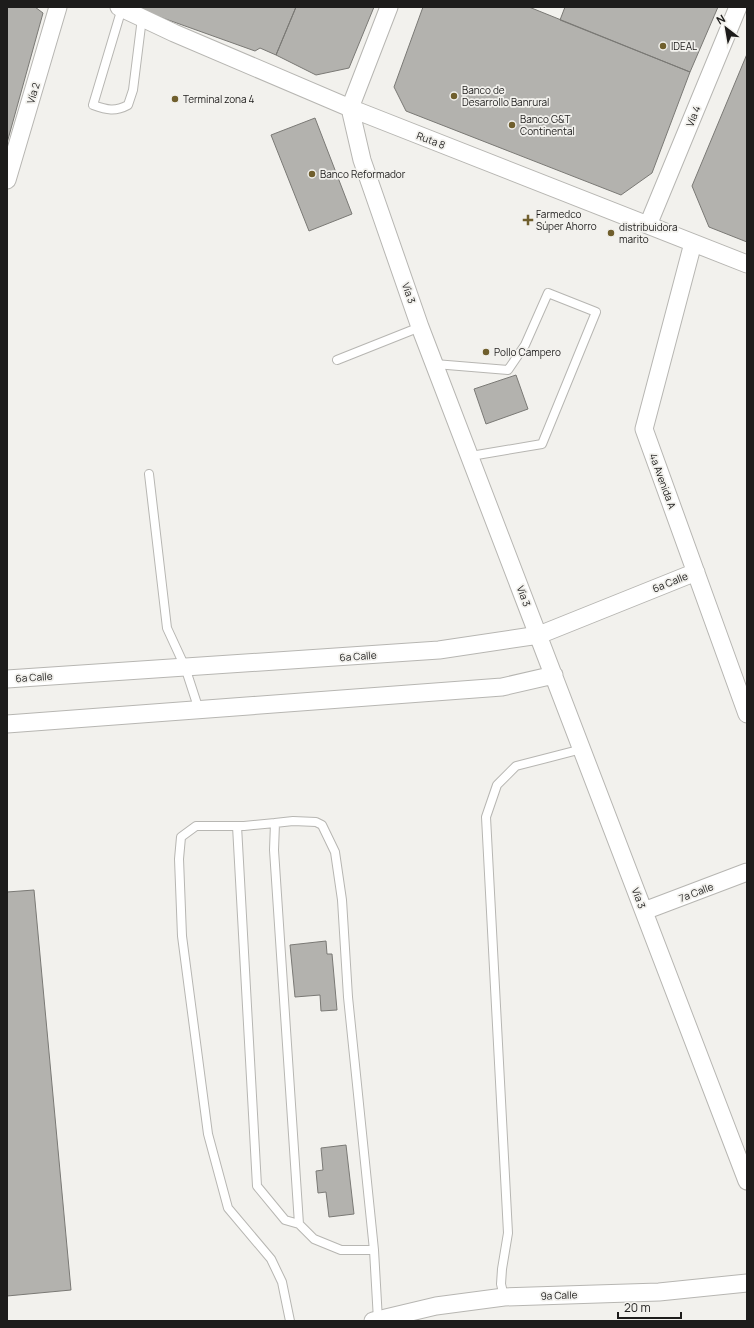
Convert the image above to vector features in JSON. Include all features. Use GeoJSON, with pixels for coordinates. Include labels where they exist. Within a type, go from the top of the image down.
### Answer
{"type":"FeatureCollection","features":[{"type":"Feature","properties":{"kind":"street","name":"Vía 2"},"geometry":{"type":"LineString","coordinates":[[7,180],[58,7]]}},
{"type":"Feature","properties":{"kind":"street"},"geometry":{"type":"LineString","coordinates":[[350,108],[389,7]]}},
{"type":"Feature","properties":{"kind":"street","name":"Vía 4"},"geometry":{"type":"LineString","coordinates":[[648,225],[738,7]]}},
{"type":"Feature","properties":{"kind":"street","name":"Ruta 8"},"geometry":{"type":"LineString","coordinates":[[121,8],[174,34],[350,108],[747,264]]}},
{"type":"Feature","properties":{"kind":"street","name":"Vía 3"},"geometry":{"type":"LineString","coordinates":[[350,108],[362,160],[420,327],[747,1181]]}},
{"type":"Feature","properties":{"kind":"street","name":"4a Avenida A"},"geometry":{"type":"LineString","coordinates":[[693,243],[644,429],[747,714]]}},
{"type":"Feature","properties":{"kind":"street","name":"6a Calle"},"geometry":{"type":"LineString","coordinates":[[7,679],[439,650],[539,635],[696,572]]}},
{"type":"Feature","properties":{"kind":"street"},"geometry":{"type":"LineString","coordinates":[[7,724],[502,688],[554,675]]}},
{"type":"Feature","properties":{"kind":"street","name":"7a Calle"},"geometry":{"type":"LineString","coordinates":[[644,911],[747,872]]}},
{"type":"Feature","properties":{"kind":"street","name":"9a Calle"},"geometry":{"type":"LineString","coordinates":[[376,1320],[438,1314],[504,1297],[659,1292],[747,1283]]}},
{"type":"Feature","properties":{"kind":"lane"},"geometry":{"type":"LineString","coordinates":[[121,8],[93,104],[106,110],[120,109],[128,105],[133,90],[142,18]]}},
{"type":"Feature","properties":{"kind":"lane"},"geometry":{"type":"LineString","coordinates":[[435,364],[508,370],[524,345],[548,293],[596,312],[542,444],[470,456]]}},
{"type":"Feature","properties":{"kind":"lane"},"geometry":{"type":"LineString","coordinates":[[337,360],[420,327]]}},
{"type":"Feature","properties":{"kind":"lane"},"geometry":{"type":"LineString","coordinates":[[149,474],[167,628],[185,667],[199,710]]}},
{"type":"Feature","properties":{"kind":"lane"},"geometry":{"type":"LineString","coordinates":[[504,1297],[501,1284],[508,1233],[486,817],[497,785],[516,766],[582,749]]}},
{"type":"Feature","properties":{"kind":"lane"},"geometry":{"type":"LineString","coordinates":[[290,1321],[282,1282],[270,1259],[228,1208],[208,1134],[182,936],[180,859],[181,836],[196,826],[237,826],[293,821],[316,822],[322,825],[335,852],[342,900],[349,1004],[374,1250],[376,1320]]}},
{"type":"Feature","properties":{"kind":"lane"},"geometry":{"type":"LineString","coordinates":[[275,823],[274,850],[299,1224]]}},
{"type":"Feature","properties":{"kind":"lane"},"geometry":{"type":"LineString","coordinates":[[237,826],[256,1186],[285,1220],[299,1224],[314,1239],[341,1250],[374,1250]]}},
{"type":"Feature","properties":{"kind":"building"},"geometry":{"type":"Polygon","coordinates":[[[7,7],[35,7],[43,13],[7,143],[7,7]]]}},
{"type":"Feature","properties":{"kind":"building"},"geometry":{"type":"Polygon","coordinates":[[[132,7],[296,7],[276,55],[260,48],[255,51],[132,7]]]}},
{"type":"Feature","properties":{"kind":"building"},"geometry":{"type":"Polygon","coordinates":[[[296,7],[374,7],[349,68],[316,75],[276,55],[296,7]]]}},
{"type":"Feature","properties":{"kind":"building"},"geometry":{"type":"Polygon","coordinates":[[[423,7],[529,7],[690,72],[652,173],[621,195],[406,111],[394,87],[423,7]]]}},
{"type":"Feature","properties":{"kind":"building","name":"IDEAL"},"geometry":{"type":"Polygon","coordinates":[[[565,7],[718,7],[690,72],[560,20],[565,7]]]}},
{"type":"Feature","properties":{"kind":"building"},"geometry":{"type":"Polygon","coordinates":[[[747,54],[747,242],[709,227],[692,186],[747,54]]]}},
{"type":"Feature","properties":{"kind":"building","name":"Banco Reformador"},"geometry":{"type":"Polygon","coordinates":[[[315,118],[352,214],[309,231],[271,135],[315,118]]]}},
{"type":"Feature","properties":{"kind":"building"},"geometry":{"type":"Polygon","coordinates":[[[516,375],[528,409],[486,424],[474,389],[516,375]]]}},
{"type":"Feature","properties":{"kind":"building"},"geometry":{"type":"Polygon","coordinates":[[[34,890],[71,1290],[7,1296],[7,892],[34,890]]]}},
{"type":"Feature","properties":{"kind":"building"},"geometry":{"type":"Polygon","coordinates":[[[326,941],[327,954],[332,954],[337,1010],[321,1011],[320,995],[295,997],[290,945],[326,941]]]}},
{"type":"Feature","properties":{"kind":"building"},"geometry":{"type":"Polygon","coordinates":[[[346,1145],[354,1214],[329,1217],[326,1192],[318,1193],[316,1171],[323,1170],[321,1148],[346,1145]]]}},
{"type":"Feature","properties":{"kind":"place","name":"IDEAL"},"geometry":{"type":"Point","coordinates":[663,46]}},
{"type":"Feature","properties":{"kind":"place","name":"Banco de Desarrollo Banrural"},"geometry":{"type":"Point","coordinates":[454,96]}},
{"type":"Feature","properties":{"kind":"place","name":"Terminal zona 4"},"geometry":{"type":"Point","coordinates":[175,99]}},
{"type":"Feature","properties":{"kind":"place","name":"Banco G&T Continental"},"geometry":{"type":"Point","coordinates":[512,125]}},
{"type":"Feature","properties":{"kind":"place","name":"Banco Reformador"},"geometry":{"type":"Point","coordinates":[312,174]}},
{"type":"Feature","properties":{"kind":"place","name":"Farmedco Súper Ahorro"},"geometry":{"type":"Point","coordinates":[528,220]}},
{"type":"Feature","properties":{"kind":"place","name":"distribuidora marito"},"geometry":{"type":"Point","coordinates":[611,233]}},
{"type":"Feature","properties":{"kind":"place","name":"Pollo Campero"},"geometry":{"type":"Point","coordinates":[486,352]}}]}
